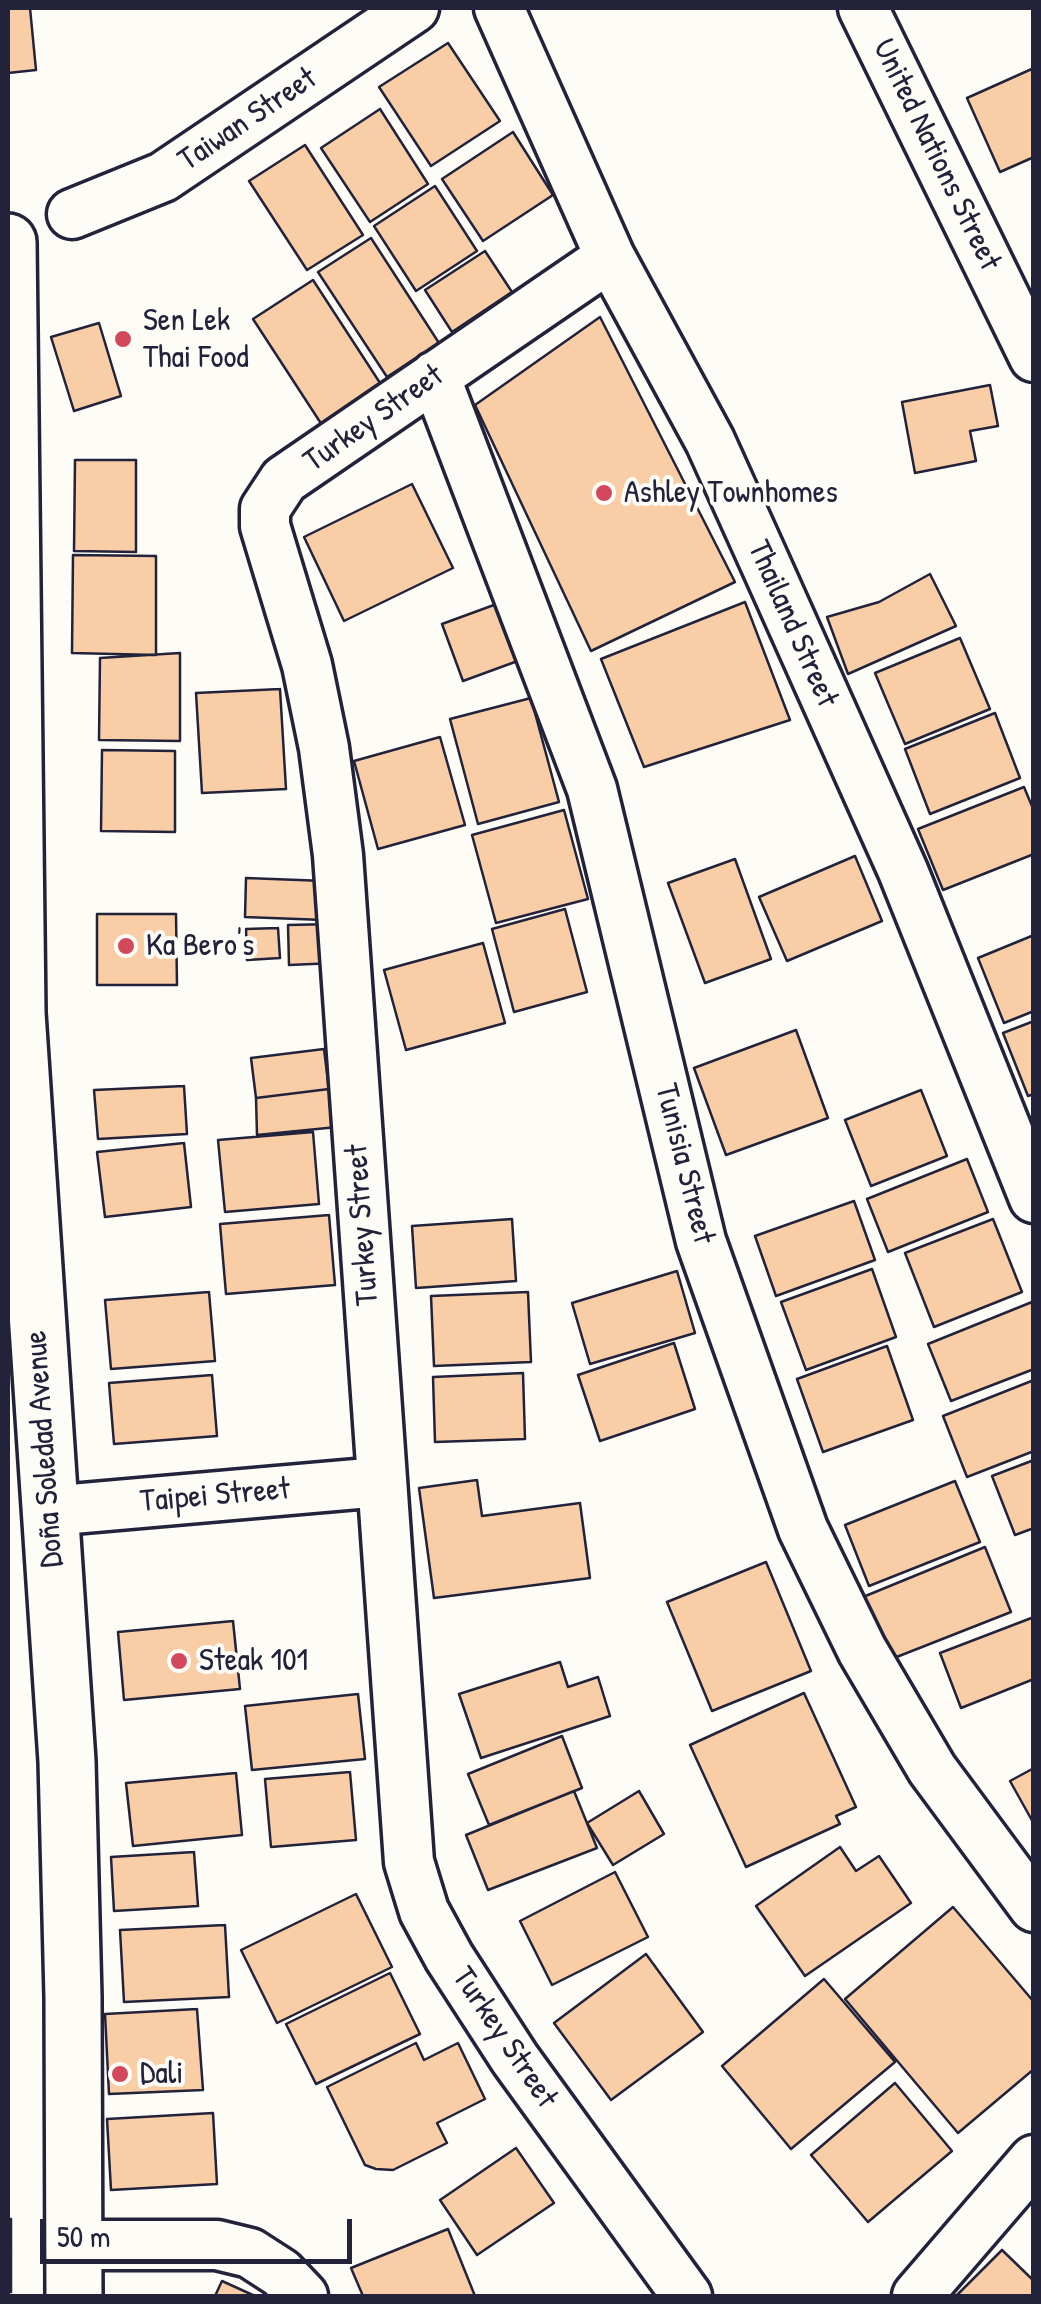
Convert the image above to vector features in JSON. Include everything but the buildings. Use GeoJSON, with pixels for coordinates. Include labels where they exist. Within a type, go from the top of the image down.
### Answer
{"type":"FeatureCollection","features":[{"type":"Feature","properties":{"kind":"main road","name":"Doña Soledad Avenue"},"geometry":{"type":"LineString","coordinates":[[8,242],[12,1013],[67,1761],[74,2270]]}},
{"type":"Feature","properties":{"kind":"street","name":"Taiwan Street"},"geometry":{"type":"LineString","coordinates":[[72,214],[163,177],[414,8]]}},
{"type":"Feature","properties":{"kind":"street","name":"Thailand Street"},"geometry":{"type":"LineString","coordinates":[[499,8],[610,257],[726,477],[903,871],[1034,1198]]}},
{"type":"Feature","properties":{"kind":"street","name":"United Nations Street"},"geometry":{"type":"LineString","coordinates":[[863,8],[1034,357]]}},
{"type":"Feature","properties":{"kind":"street","name":"Turkey Street"},"geometry":{"type":"LineString","coordinates":[[610,257],[284,480],[265,509],[268,546],[314,698],[338,855],[409,1862],[424,1911],[515,2059],[687,2296]]}},
{"type":"Feature","properties":{"kind":"street","name":"Tunisia Street"},"geometry":{"type":"LineString","coordinates":[[436,376],[592,789],[700,1240],[803,1529],[862,1650],[932,1769],[1034,1906]]}},
{"type":"Feature","properties":{"kind":"street","name":"Taipei Street"},"geometry":{"type":"LineString","coordinates":[[49,1511],[380,1482]]}},
{"type":"Feature","properties":{"kind":"street"},"geometry":{"type":"LineString","coordinates":[[917,2296],[1034,2160]]}},
{"type":"Feature","properties":{"kind":"street"},"geometry":{"type":"LineString","coordinates":[[74,2270],[218,2245],[250,2253],[281,2273],[304,2296]]}},
{"type":"Feature","properties":{"kind":"place","name":"Sen Lek Thai Food"},"geometry":{"type":"Point","coordinates":[123,339]}},
{"type":"Feature","properties":{"kind":"place","name":"Ashley Townhomes"},"geometry":{"type":"Point","coordinates":[604,493]}},
{"type":"Feature","properties":{"kind":"place","name":"Ka Bero's"},"geometry":{"type":"Point","coordinates":[126,946]}},
{"type":"Feature","properties":{"kind":"place","name":"Steak 101"},"geometry":{"type":"Point","coordinates":[179,1661]}},
{"type":"Feature","properties":{"kind":"place","name":"Dali"},"geometry":{"type":"Point","coordinates":[120,2074]}}]}
